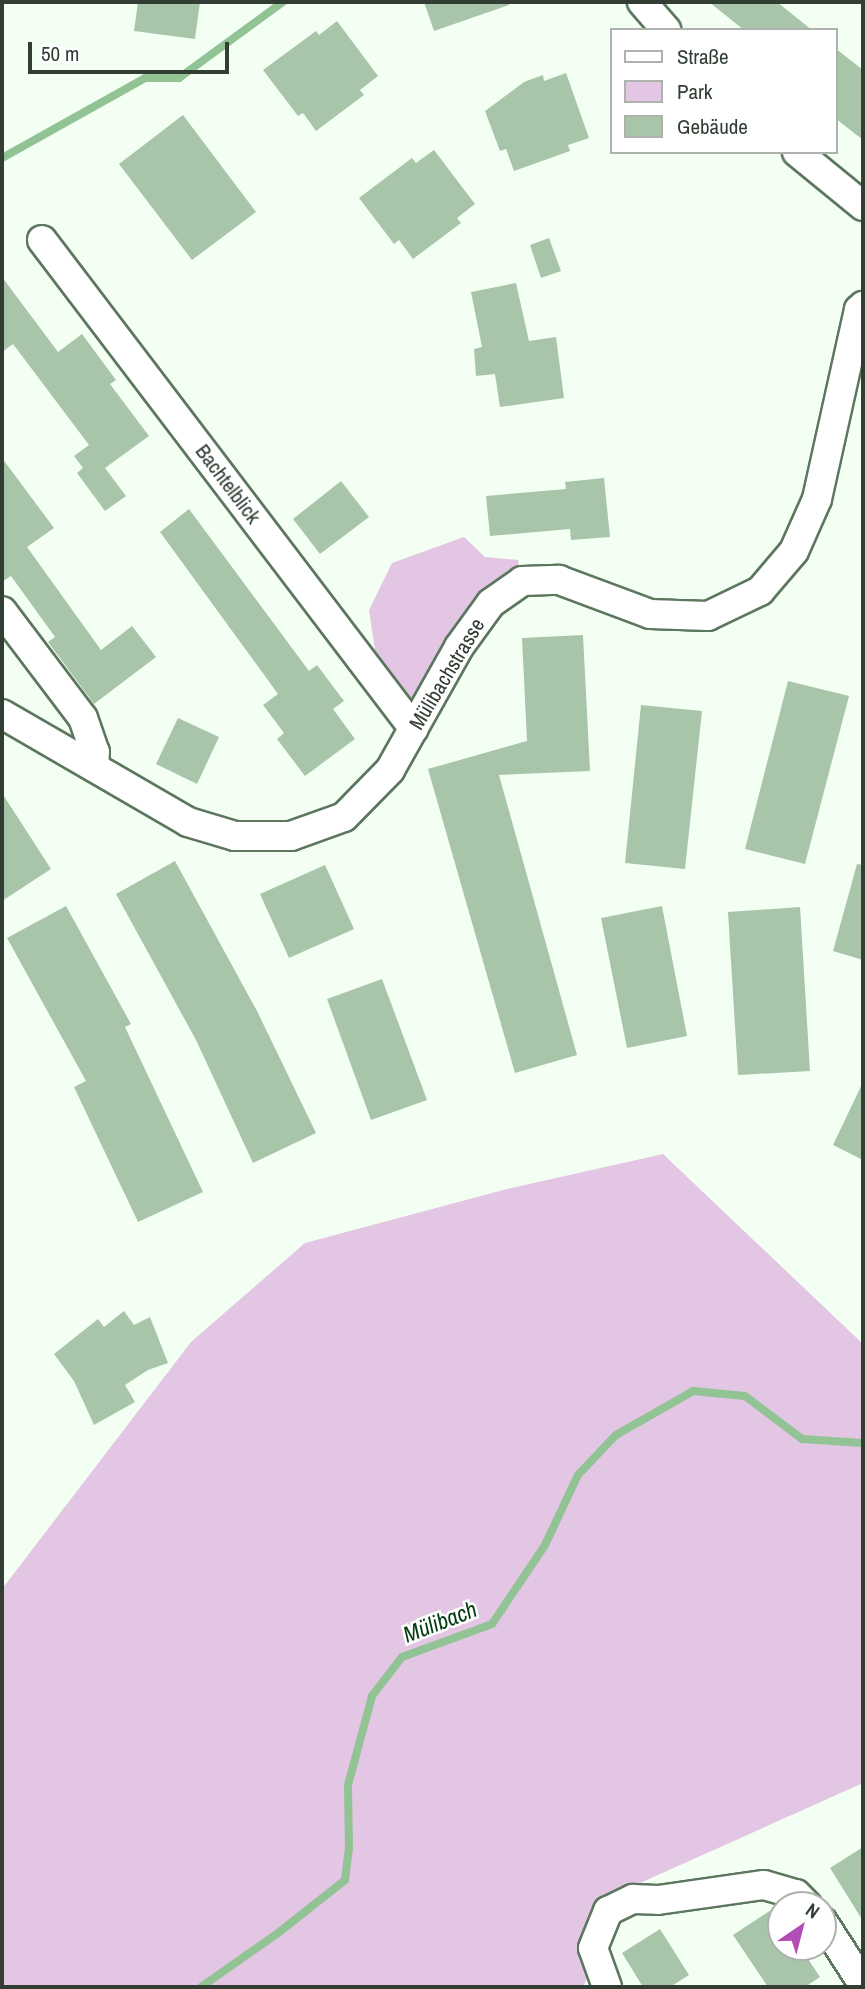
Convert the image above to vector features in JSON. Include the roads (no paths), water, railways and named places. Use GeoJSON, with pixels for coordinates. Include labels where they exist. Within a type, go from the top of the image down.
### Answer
{"type":"FeatureCollection","features":[{"type":"Feature","properties":{"kind":"street"},"geometry":{"type":"LineString","coordinates":[[642,2],[664,28]]}},
{"type":"Feature","properties":{"kind":"street"},"geometry":{"type":"LineString","coordinates":[[799,154],[863,206]]}},
{"type":"Feature","properties":{"kind":"street","name":"Bachtelblick"},"geometry":{"type":"LineString","coordinates":[[42,240],[414,729]]}},
{"type":"Feature","properties":{"kind":"street","name":"Mülibachstrasse"},"geometry":{"type":"LineString","coordinates":[[2,714],[188,822],[235,836],[291,836],[344,817],[390,770],[459,647],[491,603],[522,582],[559,580],[650,614],[708,616],[760,591],[794,551],[817,499],[859,310],[863,306]]}},
{"type":"Feature","properties":{"kind":"street"},"geometry":{"type":"LineString","coordinates":[[2,611],[83,718],[95,751],[94,766]]}},
{"type":"Feature","properties":{"kind":"street"},"geometry":{"type":"LineString","coordinates":[[607,1987],[593,1948],[608,1911],[633,1899],[658,1899],[764,1885],[785,1891]]}},
{"type":"Feature","properties":{"kind":"street"},"geometry":{"type":"LineString","coordinates":[[837,1944],[863,1984]]}},
{"type":"Feature","properties":{"kind":"waterway"},"geometry":{"type":"LineString","coordinates":[[2,158],[145,78],[179,78],[283,2]]}},
{"type":"Feature","properties":{"kind":"waterway","name":"Mülibach"},"geometry":{"type":"LineString","coordinates":[[201,1987],[278,1933],[345,1880],[349,1849],[348,1785],[372,1696],[402,1657],[492,1624],[545,1545],[578,1475],[616,1435],[693,1391],[745,1396],[802,1439],[863,1443]]}}]}
